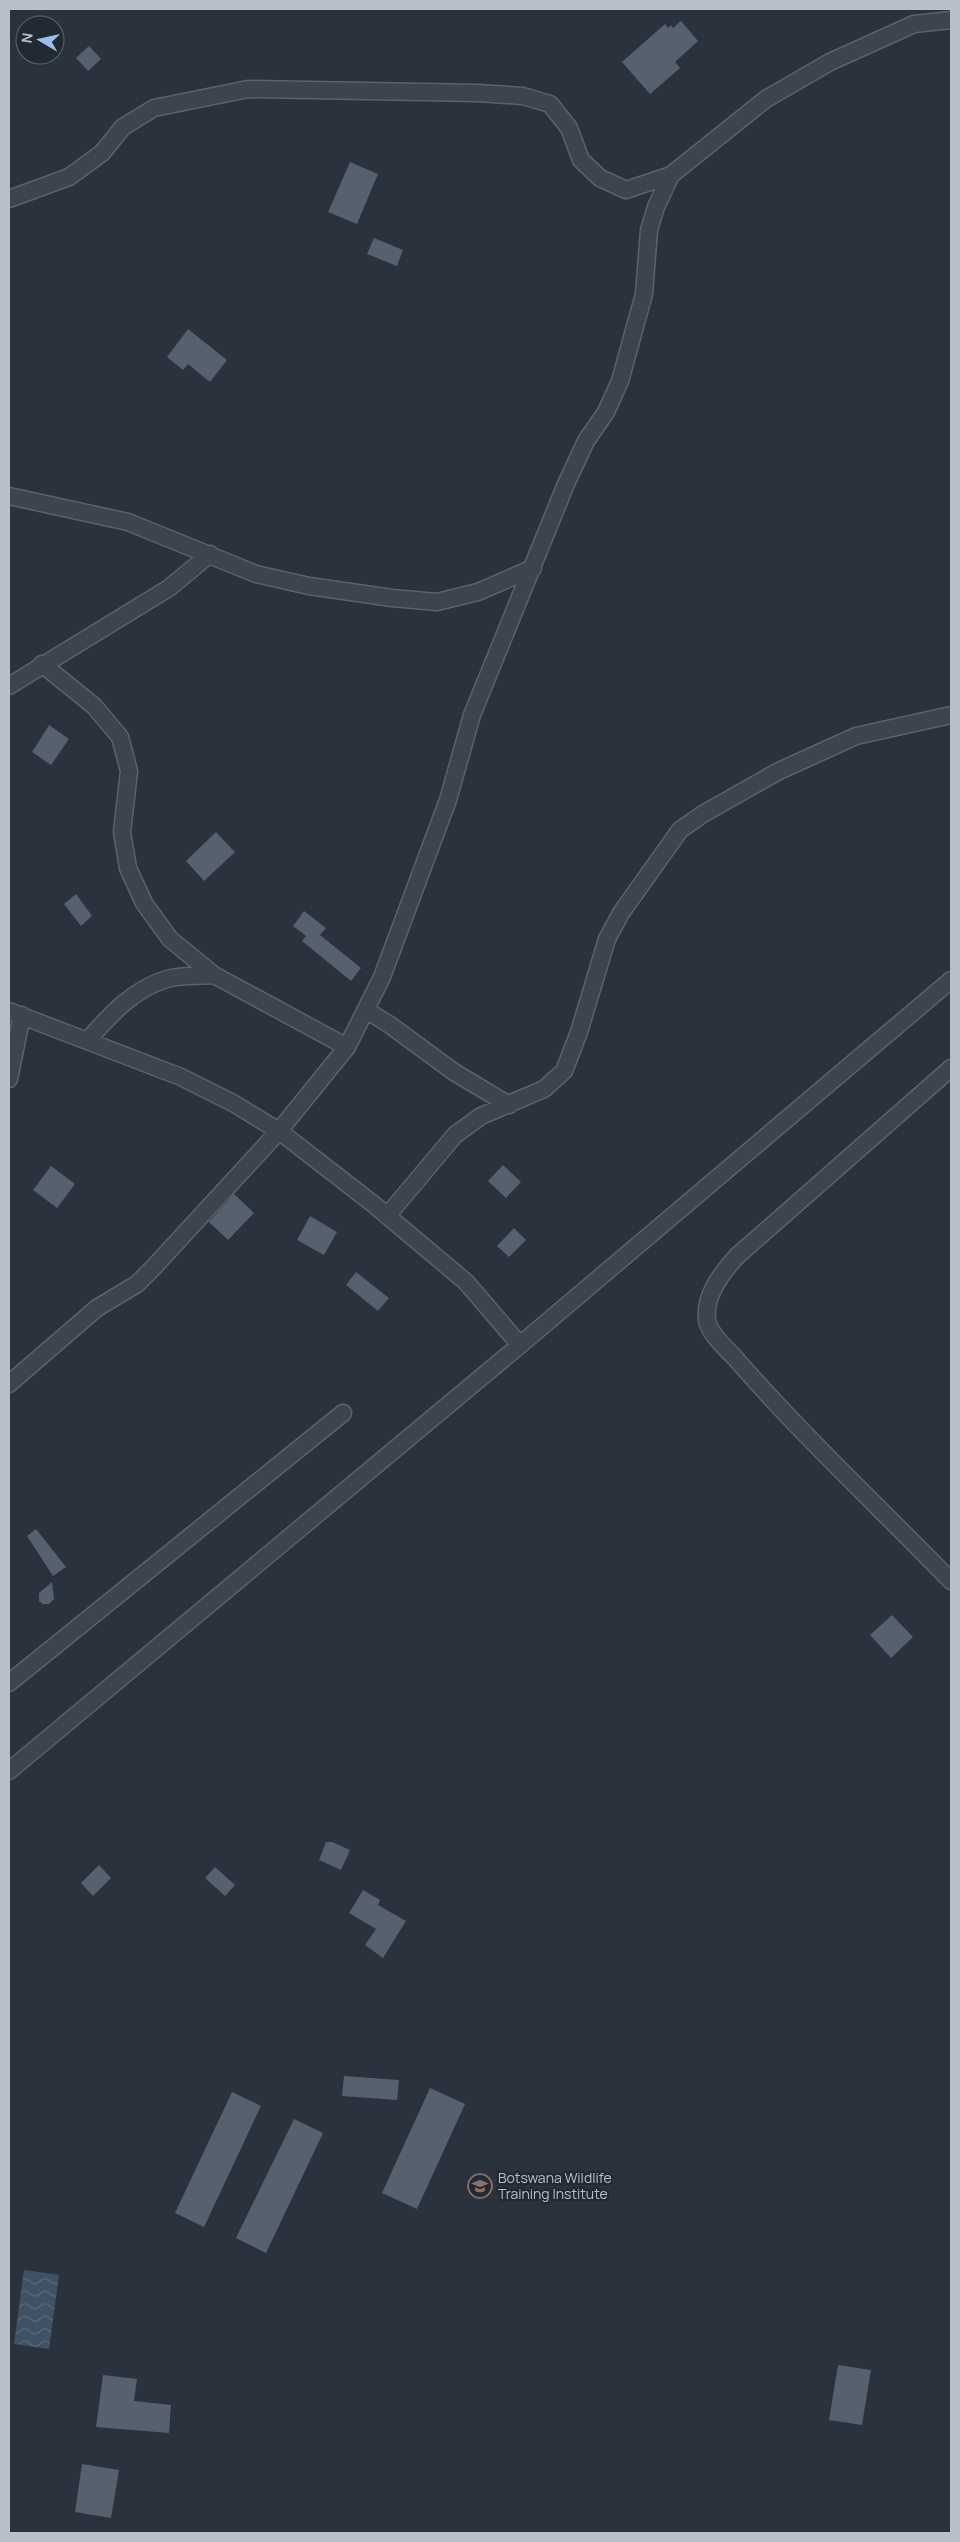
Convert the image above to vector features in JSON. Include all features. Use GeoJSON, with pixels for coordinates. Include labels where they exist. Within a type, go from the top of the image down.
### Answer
{"type":"FeatureCollection","features":[{"type":"Feature","properties":{"kind":"street"},"geometry":{"type":"LineString","coordinates":[[9,199],[69,177],[102,153],[124,127],[154,108],[248,89],[478,92],[523,96],[550,104],[569,128],[581,160],[600,178],[626,190],[671,175],[766,99],[830,62],[914,24],[951,20]]}},
{"type":"Feature","properties":{"kind":"street"},"geometry":{"type":"LineString","coordinates":[[9,1384],[97,1308],[137,1284],[278,1130],[347,1047],[382,977],[448,800],[472,715],[566,484],[586,441],[606,412],[620,381],[644,294],[649,230],[656,207],[671,175]]}},
{"type":"Feature","properties":{"kind":"street"},"geometry":{"type":"LineString","coordinates":[[9,496],[128,522],[256,574],[309,586],[392,598],[437,602],[478,592],[533,568]]}},
{"type":"Feature","properties":{"kind":"street"},"geometry":{"type":"LineString","coordinates":[[9,686],[42,664],[170,588],[210,554]]}},
{"type":"Feature","properties":{"kind":"street"},"geometry":{"type":"LineString","coordinates":[[42,664],[94,706],[120,737],[130,771],[122,832],[128,868],[144,903],[170,939],[214,975],[347,1047]]}},
{"type":"Feature","properties":{"kind":"street"},"geometry":{"type":"LineString","coordinates":[[387,1216],[454,1135],[481,1116],[544,1089],[564,1071],[579,1032],[607,939],[621,913],[680,830],[703,814],[777,772],[856,736],[951,715]]}},
{"type":"Feature","properties":{"kind":"street"},"geometry":{"type":"LineString","coordinates":[[87,1041],[107,1017],[141,989],[169,978],[214,975]]}},
{"type":"Feature","properties":{"kind":"street"},"geometry":{"type":"LineString","coordinates":[[9,1771],[520,1345],[951,980]]}},
{"type":"Feature","properties":{"kind":"street"},"geometry":{"type":"LineString","coordinates":[[366,1010],[390,1025],[454,1072],[509,1104]]}},
{"type":"Feature","properties":{"kind":"street"},"geometry":{"type":"LineString","coordinates":[[9,1079],[15,1013],[181,1077],[233,1103],[278,1130],[387,1216],[466,1282],[520,1345]]}},
{"type":"Feature","properties":{"kind":"street"},"geometry":{"type":"LineString","coordinates":[[951,1068],[737,1256],[719,1277],[710,1296],[707,1320],[715,1334],[753,1378],[951,1581]]}},
{"type":"Feature","properties":{"kind":"street"},"geometry":{"type":"LineString","coordinates":[[10,1678],[343,1413]]}},
{"type":"Feature","properties":{"kind":"water"},"geometry":{"type":"Polygon","coordinates":[[[24,2270],[59,2275],[49,2349],[14,2344],[24,2270]]]}},
{"type":"Feature","properties":{"kind":"building"},"geometry":{"type":"Polygon","coordinates":[[[681,21],[698,41],[675,62],[680,68],[650,94],[622,62],[665,24],[668,28],[671,25],[673,28],[681,21]]]}},
{"type":"Feature","properties":{"kind":"building"},"geometry":{"type":"Polygon","coordinates":[[[89,46],[101,59],[88,71],[76,58],[89,46]]]}},
{"type":"Feature","properties":{"kind":"building"},"geometry":{"type":"Polygon","coordinates":[[[350,162],[378,174],[357,224],[328,212],[350,162]]]}},
{"type":"Feature","properties":{"kind":"building"},"geometry":{"type":"Polygon","coordinates":[[[374,238],[403,250],[397,266],[367,254],[374,238]]]}},
{"type":"Feature","properties":{"kind":"building"},"geometry":{"type":"Polygon","coordinates":[[[188,329],[227,360],[210,382],[188,364],[183,370],[167,357],[188,329]]]}},
{"type":"Feature","properties":{"kind":"building"},"geometry":{"type":"Polygon","coordinates":[[[49,725],[69,739],[51,765],[32,752],[49,725]]]}},
{"type":"Feature","properties":{"kind":"building"},"geometry":{"type":"Polygon","coordinates":[[[216,832],[235,852],[204,881],[186,861],[216,832]]]}},
{"type":"Feature","properties":{"kind":"building"},"geometry":{"type":"Polygon","coordinates":[[[76,894],[92,916],[81,926],[64,904],[76,894]]]}},
{"type":"Feature","properties":{"kind":"building"},"geometry":{"type":"Polygon","coordinates":[[[304,911],[326,928],[320,935],[361,968],[351,981],[302,941],[306,936],[293,926],[304,911]]]}},
{"type":"Feature","properties":{"kind":"building"},"geometry":{"type":"Polygon","coordinates":[[[503,1165],[521,1182],[506,1198],[488,1181],[503,1165]]]}},
{"type":"Feature","properties":{"kind":"building"},"geometry":{"type":"Polygon","coordinates":[[[51,1166],[75,1184],[57,1208],[33,1190],[51,1166]]]}},
{"type":"Feature","properties":{"kind":"building"},"geometry":{"type":"Polygon","coordinates":[[[234,1194],[254,1213],[228,1240],[209,1222],[234,1194]]]}},
{"type":"Feature","properties":{"kind":"building"},"geometry":{"type":"Polygon","coordinates":[[[310,1216],[337,1232],[324,1255],[297,1240],[310,1216]]]}},
{"type":"Feature","properties":{"kind":"building"},"geometry":{"type":"Polygon","coordinates":[[[514,1228],[526,1240],[509,1257],[497,1246],[514,1228]]]}},
{"type":"Feature","properties":{"kind":"building"},"geometry":{"type":"Polygon","coordinates":[[[356,1272],[389,1298],[378,1311],[346,1285],[356,1272]]]}},
{"type":"Feature","properties":{"kind":"building"},"geometry":{"type":"Polygon","coordinates":[[[36,1529],[66,1567],[53,1576],[27,1536],[36,1529]]]}},
{"type":"Feature","properties":{"kind":"building"},"geometry":{"type":"Polygon","coordinates":[[[52,1582],[54,1599],[49,1604],[43,1604],[39,1601],[39,1593],[52,1582]]]}},
{"type":"Feature","properties":{"kind":"building"},"geometry":{"type":"Polygon","coordinates":[[[892,1615],[913,1637],[891,1658],[870,1635],[892,1615]]]}},
{"type":"Feature","properties":{"kind":"building"},"geometry":{"type":"Polygon","coordinates":[[[326,1842],[332,1842],[350,1850],[341,1870],[319,1860],[326,1842]]]}},
{"type":"Feature","properties":{"kind":"building"},"geometry":{"type":"Polygon","coordinates":[[[99,1865],[111,1878],[93,1896],[81,1883],[99,1865]]]}},
{"type":"Feature","properties":{"kind":"building"},"geometry":{"type":"Polygon","coordinates":[[[215,1867],[235,1885],[225,1896],[205,1878],[215,1867]]]}},
{"type":"Feature","properties":{"kind":"building"},"geometry":{"type":"Polygon","coordinates":[[[363,1890],[380,1900],[378,1905],[406,1921],[383,1958],[365,1945],[376,1929],[349,1913],[363,1890]]]}},
{"type":"Feature","properties":{"kind":"building"},"geometry":{"type":"Polygon","coordinates":[[[344,2076],[399,2080],[397,2100],[342,2096],[344,2076]]]}},
{"type":"Feature","properties":{"kind":"building"},"geometry":{"type":"Polygon","coordinates":[[[430,2088],[465,2104],[417,2209],[382,2193],[430,2088]]]}},
{"type":"Feature","properties":{"kind":"building"},"geometry":{"type":"Polygon","coordinates":[[[232,2092],[261,2106],[204,2227],[175,2213],[232,2092]]]}},
{"type":"Feature","properties":{"kind":"building"},"geometry":{"type":"Polygon","coordinates":[[[294,2119],[323,2133],[266,2253],[236,2238],[294,2119]]]}},
{"type":"Feature","properties":{"kind":"building"},"geometry":{"type":"Polygon","coordinates":[[[838,2365],[871,2370],[862,2425],[829,2420],[838,2365]]]}},
{"type":"Feature","properties":{"kind":"building"},"geometry":{"type":"Polygon","coordinates":[[[103,2375],[137,2379],[134,2401],[171,2405],[169,2433],[96,2427],[103,2375]]]}},
{"type":"Feature","properties":{"kind":"building"},"geometry":{"type":"Polygon","coordinates":[[[82,2464],[119,2470],[111,2518],[75,2512],[82,2464]]]}},
{"type":"Feature","properties":{"kind":"place","name":"Botswana Wildlife Training Institute"},"geometry":{"type":"Point","coordinates":[480,2186]}}]}
